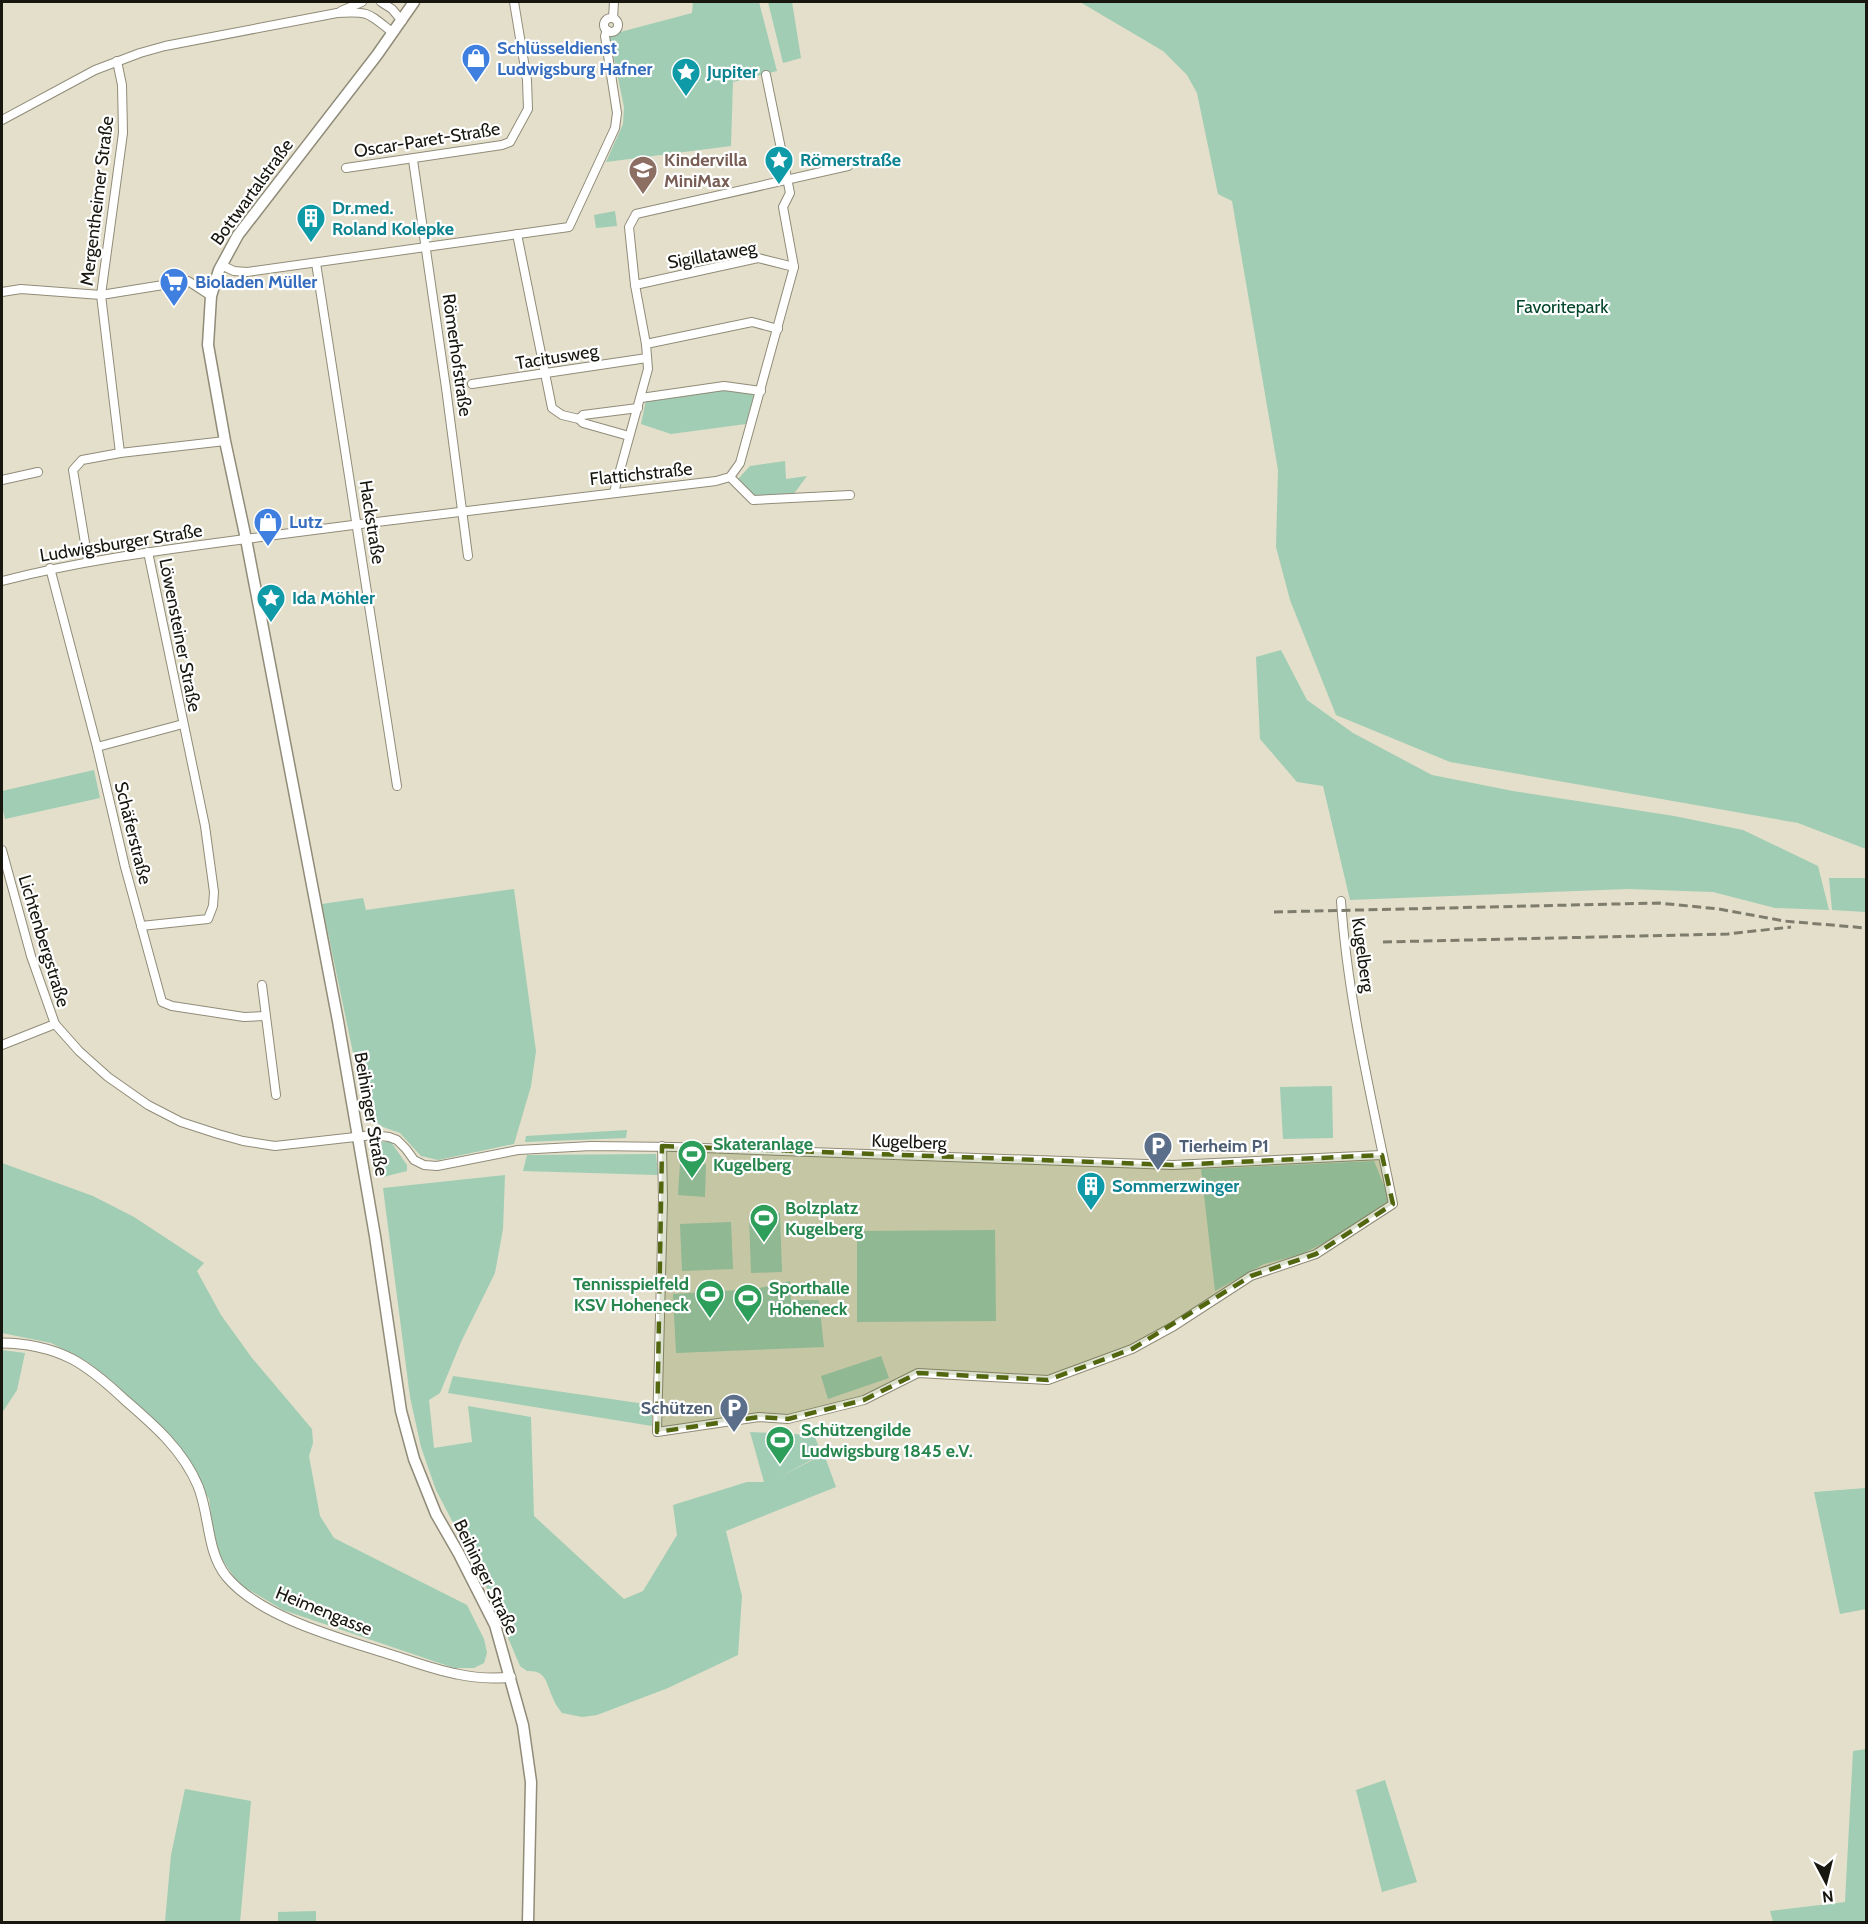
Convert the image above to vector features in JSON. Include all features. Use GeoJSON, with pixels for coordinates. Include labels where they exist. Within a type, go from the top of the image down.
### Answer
{"type":"FeatureCollection","features":[{"type":"Feature","properties":{"kind":"main road","name":"Bottwartalstraße"},"geometry":{"type":"LineString","coordinates":[[246,539],[208,345],[211,296],[221,265],[238,235],[393,33],[414,2]]}},
{"type":"Feature","properties":{"kind":"main road","name":"Beihinger Straße"},"geometry":{"type":"LineString","coordinates":[[246,539],[338,1021],[401,1411],[414,1459],[436,1514],[495,1625],[523,1725],[531,1782],[528,1923]]}},
{"type":"Feature","properties":{"kind":"street"},"geometry":{"type":"LineString","coordinates":[[337,13],[362,2]]}},
{"type":"Feature","properties":{"kind":"street"},"geometry":{"type":"LineString","coordinates":[[381,2],[388,5],[402,21]]}},
{"type":"Feature","properties":{"kind":"street","name":"Oscar-Paret-Straße"},"geometry":{"type":"LineString","coordinates":[[346,168],[510,142],[528,109],[514,2]]}},
{"type":"Feature","properties":{"kind":"street"},"geometry":{"type":"LineString","coordinates":[[221,265],[234,271],[247,272],[569,227],[615,128],[617,113],[605,36],[607,30],[613,31],[617,27],[617,22],[613,18],[615,2]]}},
{"type":"Feature","properties":{"kind":"street"},"geometry":{"type":"LineString","coordinates":[[2,120],[95,70],[165,46],[337,13],[366,13],[393,33]]}},
{"type":"Feature","properties":{"kind":"street","name":"Mergentheimer Straße"},"geometry":{"type":"LineString","coordinates":[[117,61],[122,85],[123,134],[101,295],[120,453]]}},
{"type":"Feature","properties":{"kind":"street"},"geometry":{"type":"LineString","coordinates":[[765,75],[790,196],[783,207],[794,267],[740,463],[730,477],[753,500],[850,495]]}},
{"type":"Feature","properties":{"kind":"street","name":"Römerhofstraße"},"geometry":{"type":"LineString","coordinates":[[413,159],[468,556]]}},
{"type":"Feature","properties":{"kind":"street"},"geometry":{"type":"LineString","coordinates":[[614,492],[648,369],[629,227],[636,214],[848,166]]}},
{"type":"Feature","properties":{"kind":"street"},"geometry":{"type":"LineString","coordinates":[[517,234],[552,408],[562,415],[579,419],[583,423],[629,436]]}},
{"type":"Feature","properties":{"kind":"street","name":"Sigillataweg"},"geometry":{"type":"LineString","coordinates":[[635,285],[758,258],[794,267]]}},
{"type":"Feature","properties":{"kind":"street","name":"Hackstraße"},"geometry":{"type":"LineString","coordinates":[[316,263],[397,786]]}},
{"type":"Feature","properties":{"kind":"street"},"geometry":{"type":"LineString","coordinates":[[2,292],[21,289],[101,295],[188,281],[211,296]]}},
{"type":"Feature","properties":{"kind":"street"},"geometry":{"type":"LineString","coordinates":[[646,344],[752,322],[778,329]]}},
{"type":"Feature","properties":{"kind":"street","name":"Tacitusweg"},"geometry":{"type":"LineString","coordinates":[[472,384],[647,358]]}},
{"type":"Feature","properties":{"kind":"street"},"geometry":{"type":"LineString","coordinates":[[641,398],[724,386],[761,391]]}},
{"type":"Feature","properties":{"kind":"street"},"geometry":{"type":"LineString","coordinates":[[579,419],[583,415],[638,408]]}},
{"type":"Feature","properties":{"kind":"street"},"geometry":{"type":"LineString","coordinates":[[88,561],[73,470],[82,460],[120,453],[225,441]]}},
{"type":"Feature","properties":{"kind":"street"},"geometry":{"type":"LineString","coordinates":[[2,480],[39,472]]}},
{"type":"Feature","properties":{"kind":"street","name":"Flattichstraße"},"geometry":{"type":"LineString","coordinates":[[246,539],[716,481],[730,477]]}},
{"type":"Feature","properties":{"kind":"street","name":"Ludwigsburger Straße"},"geometry":{"type":"LineString","coordinates":[[2,581],[88,561],[246,539]]}},
{"type":"Feature","properties":{"kind":"street","name":"Löwensteiner Straße"},"geometry":{"type":"LineString","coordinates":[[141,926],[208,919],[213,906],[214,892],[205,826],[148,552]]}},
{"type":"Feature","properties":{"kind":"street","name":"Schäferstraße"},"geometry":{"type":"LineString","coordinates":[[50,568],[162,1002],[172,1006],[244,1017],[265,1016]]}},
{"type":"Feature","properties":{"kind":"street","name":"Löwensteiner Straße"},"geometry":{"type":"LineString","coordinates":[[97,747],[183,724]]}},
{"type":"Feature","properties":{"kind":"street","name":"Lichtenbergstraße"},"geometry":{"type":"LineString","coordinates":[[2,850],[30,956],[54,1024],[108,1077],[148,1105],[182,1122],[243,1141],[275,1146],[373,1135],[389,1137],[402,1144],[414,1160],[424,1165],[437,1166]]}},
{"type":"Feature","properties":{"kind":"street","name":"Kugelberg"},"geometry":{"type":"LineString","coordinates":[[662,1146],[663,1200],[657,1432],[759,1417],[788,1419],[864,1400],[918,1373],[1047,1380],[1132,1349],[1174,1326],[1251,1276],[1316,1254],[1393,1204],[1346,960],[1341,901]]}},
{"type":"Feature","properties":{"kind":"street"},"geometry":{"type":"LineString","coordinates":[[262,985],[276,1095]]}},
{"type":"Feature","properties":{"kind":"street"},"geometry":{"type":"LineString","coordinates":[[2,1046],[54,1024]]}},
{"type":"Feature","properties":{"kind":"street","name":"Kugelberg"},"geometry":{"type":"LineString","coordinates":[[437,1166],[518,1149],[591,1146],[662,1146],[1173,1165],[1382,1155]]}},
{"type":"Feature","properties":{"kind":"street","name":"Heimengasse"},"geometry":{"type":"LineString","coordinates":[[2,1342],[29,1346],[70,1358],[114,1390],[163,1434],[185,1462],[198,1488],[212,1548],[218,1562],[226,1575],[254,1599],[279,1614],[322,1632],[442,1671],[482,1678],[511,1677]]}},
{"type":"Feature","properties":{"kind":"highlighted area"},"geometry":{"type":"Polygon","coordinates":[[[662,1146],[1173,1165],[1382,1155],[1393,1204],[1316,1254],[1251,1276],[1132,1349],[1048,1380],[918,1373],[864,1400],[788,1419],[759,1417],[657,1432],[662,1146]]]}},
{"type":"Feature","properties":{"kind":"green space"},"geometry":{"type":"Polygon","coordinates":[[[693,2],[759,2],[777,71],[733,82],[731,146],[606,162],[623,124],[624,107],[609,35],[692,13],[693,2]]]}},
{"type":"Feature","properties":{"kind":"green space"},"geometry":{"type":"Polygon","coordinates":[[[768,2],[792,2],[801,58],[783,63],[768,2]]]}},
{"type":"Feature","properties":{"kind":"green space","name":"Favoritepark"},"geometry":{"type":"Polygon","coordinates":[[[1080,2],[1866,2],[1866,849],[1798,823],[1450,762],[1336,715],[1290,600],[1276,547],[1278,470],[1232,201],[1218,194],[1197,93],[1187,75],[1163,51],[1080,2]]]}},
{"type":"Feature","properties":{"kind":"green space"},"geometry":{"type":"Polygon","coordinates":[[[615,211],[617,226],[596,228],[594,215],[615,211]]]}},
{"type":"Feature","properties":{"kind":"green space"},"geometry":{"type":"Polygon","coordinates":[[[725,388],[754,394],[746,424],[671,434],[641,424],[646,400],[725,388]]]}},
{"type":"Feature","properties":{"kind":"green space"},"geometry":{"type":"Polygon","coordinates":[[[785,461],[786,479],[807,476],[793,495],[752,495],[738,479],[750,466],[785,461]]]}},
{"type":"Feature","properties":{"kind":"green space"},"geometry":{"type":"Polygon","coordinates":[[[1281,650],[1307,700],[1353,733],[1432,775],[1743,830],[1818,866],[1829,910],[1775,908],[1713,892],[1628,889],[1350,900],[1323,786],[1297,782],[1260,739],[1256,657],[1281,650]]]}},
{"type":"Feature","properties":{"kind":"green space"},"geometry":{"type":"Polygon","coordinates":[[[94,770],[100,798],[5,819],[2,791],[94,770]]]}},
{"type":"Feature","properties":{"kind":"green space"},"geometry":{"type":"Polygon","coordinates":[[[1829,878],[1866,878],[1866,912],[1832,910],[1829,878]]]}},
{"type":"Feature","properties":{"kind":"green space"},"geometry":{"type":"Polygon","coordinates":[[[514,889],[536,1051],[531,1086],[514,1144],[438,1160],[421,1156],[400,1133],[383,1127],[366,1115],[322,904],[363,898],[366,910],[514,889]]]}},
{"type":"Feature","properties":{"kind":"green space"},"geometry":{"type":"Polygon","coordinates":[[[1332,1086],[1333,1138],[1283,1139],[1280,1087],[1332,1086]]]}},
{"type":"Feature","properties":{"kind":"green space"},"geometry":{"type":"Polygon","coordinates":[[[627,1130],[626,1138],[525,1142],[526,1136],[627,1130]]]}},
{"type":"Feature","properties":{"kind":"green space"},"geometry":{"type":"Polygon","coordinates":[[[377,1142],[391,1142],[407,1165],[407,1171],[383,1177],[377,1142]]]}},
{"type":"Feature","properties":{"kind":"green space"},"geometry":{"type":"Polygon","coordinates":[[[656,1154],[658,1175],[523,1171],[527,1155],[656,1154]]]}},
{"type":"Feature","properties":{"kind":"green space"},"geometry":{"type":"Polygon","coordinates":[[[1374,1161],[1390,1200],[1328,1241],[1302,1254],[1264,1264],[1215,1291],[1201,1169],[1374,1161]]]}},
{"type":"Feature","properties":{"kind":"green space"},"geometry":{"type":"Polygon","coordinates":[[[2,1163],[93,1196],[134,1217],[204,1263],[197,1271],[221,1315],[252,1358],[312,1429],[313,1443],[309,1456],[320,1516],[334,1538],[467,1605],[484,1639],[487,1653],[484,1663],[474,1668],[454,1668],[283,1610],[239,1584],[216,1551],[209,1499],[176,1446],[113,1382],[86,1361],[51,1343],[2,1333],[2,1163]]]}},
{"type":"Feature","properties":{"kind":"green space","name":"Skateranlage Kugelberg"},"geometry":{"type":"Polygon","coordinates":[[[680,1163],[706,1164],[705,1197],[678,1195],[680,1163]]]}},
{"type":"Feature","properties":{"kind":"green space"},"geometry":{"type":"Polygon","coordinates":[[[505,1175],[503,1229],[495,1273],[461,1342],[440,1393],[429,1400],[434,1448],[472,1442],[468,1406],[531,1417],[534,1516],[624,1599],[643,1591],[677,1535],[673,1505],[747,1482],[764,1482],[750,1432],[814,1435],[822,1454],[778,1478],[824,1454],[836,1487],[726,1531],[742,1596],[738,1655],[668,1688],[597,1715],[582,1717],[562,1713],[542,1675],[527,1671],[520,1666],[486,1586],[436,1490],[421,1447],[410,1397],[383,1188],[505,1175]]]}},
{"type":"Feature","properties":{"kind":"green space"},"geometry":{"type":"Polygon","coordinates":[[[780,1213],[782,1272],[751,1273],[749,1214],[780,1213]]]}},
{"type":"Feature","properties":{"kind":"green space"},"geometry":{"type":"Polygon","coordinates":[[[731,1222],[733,1269],[682,1271],[680,1224],[731,1222]]]}},
{"type":"Feature","properties":{"kind":"green space"},"geometry":{"type":"Polygon","coordinates":[[[995,1230],[996,1321],[857,1322],[857,1231],[995,1230]]]}},
{"type":"Feature","properties":{"kind":"green space","name":"Sporthalle Hoheneck"},"geometry":{"type":"Polygon","coordinates":[[[790,1281],[791,1300],[819,1300],[824,1347],[676,1353],[673,1294],[755,1289],[790,1281]]]}},
{"type":"Feature","properties":{"kind":"green space"},"geometry":{"type":"Polygon","coordinates":[[[2,1350],[25,1353],[17,1390],[2,1413],[2,1350]]]}},
{"type":"Feature","properties":{"kind":"green space"},"geometry":{"type":"Polygon","coordinates":[[[881,1356],[889,1378],[828,1399],[821,1376],[881,1356]]]}},
{"type":"Feature","properties":{"kind":"green space"},"geometry":{"type":"Polygon","coordinates":[[[453,1376],[652,1405],[652,1426],[448,1393],[453,1376]]]}},
{"type":"Feature","properties":{"kind":"green space"},"geometry":{"type":"Polygon","coordinates":[[[1866,1488],[1866,1609],[1840,1614],[1814,1492],[1866,1488]]]}},
{"type":"Feature","properties":{"kind":"green space"},"geometry":{"type":"Polygon","coordinates":[[[1866,1749],[1866,1922],[1773,1922],[1770,1911],[1845,1902],[1853,1751],[1866,1749]]]}},
{"type":"Feature","properties":{"kind":"green space"},"geometry":{"type":"Polygon","coordinates":[[[1385,1780],[1417,1882],[1382,1892],[1356,1790],[1385,1780]]]}},
{"type":"Feature","properties":{"kind":"green space"},"geometry":{"type":"Polygon","coordinates":[[[185,1789],[251,1801],[240,1922],[165,1922],[171,1855],[185,1789]]]}},
{"type":"Feature","properties":{"kind":"green space"},"geometry":{"type":"Polygon","coordinates":[[[316,1911],[316,1922],[278,1922],[278,1912],[316,1911]]]}},
{"type":"Feature","properties":{"kind":"railway"},"geometry":{"type":"LineString","coordinates":[[1274,912],[1659,903],[1719,909],[1784,921],[1866,928]]}},
{"type":"Feature","properties":{"kind":"railway"},"geometry":{"type":"LineString","coordinates":[[1383,942],[1728,934],[1791,927]]}},
{"type":"Feature","properties":{"kind":"place","name":"Schlüsseldienst Ludwigsburg Hafner"},"geometry":{"type":"Point","coordinates":[476,84]}},
{"type":"Feature","properties":{"kind":"place","name":"Jupiter"},"geometry":{"type":"Point","coordinates":[686,98]}},
{"type":"Feature","properties":{"kind":"place","name":"Römerstraße"},"geometry":{"type":"Point","coordinates":[779,186]}},
{"type":"Feature","properties":{"kind":"place","name":"Kindervilla MiniMax"},"geometry":{"type":"Point","coordinates":[643,196]}},
{"type":"Feature","properties":{"kind":"place","name":"Dr.med. Roland Kolepke"},"geometry":{"type":"Point","coordinates":[311,244]}},
{"type":"Feature","properties":{"kind":"place","name":"Bioladen Müller"},"geometry":{"type":"Point","coordinates":[174,308]}},
{"type":"Feature","properties":{"kind":"place","name":"Lutz"},"geometry":{"type":"Point","coordinates":[268,548]}},
{"type":"Feature","properties":{"kind":"place","name":"Ida Möhler"},"geometry":{"type":"Point","coordinates":[271,624]}},
{"type":"Feature","properties":{"kind":"place","name":"Tierheim P1"},"geometry":{"type":"Point","coordinates":[1158,1172]}},
{"type":"Feature","properties":{"kind":"place","name":"Skateranlage Kugelberg"},"geometry":{"type":"Point","coordinates":[692,1180]}},
{"type":"Feature","properties":{"kind":"place","name":"Sommerzwinger"},"geometry":{"type":"Point","coordinates":[1091,1212]}},
{"type":"Feature","properties":{"kind":"place","name":"Bolzplatz Kugelberg"},"geometry":{"type":"Point","coordinates":[764,1244]}},
{"type":"Feature","properties":{"kind":"place","name":"Tennisspielfeld KSV Hoheneck"},"geometry":{"type":"Point","coordinates":[710,1320]}},
{"type":"Feature","properties":{"kind":"place","name":"Sporthalle Hoheneck"},"geometry":{"type":"Point","coordinates":[748,1324]}},
{"type":"Feature","properties":{"kind":"place","name":"Schützen"},"geometry":{"type":"Point","coordinates":[734,1434]}},
{"type":"Feature","properties":{"kind":"place","name":"Schützengilde Ludwigsburg 1845 e.V."},"geometry":{"type":"Point","coordinates":[780,1466]}}]}
